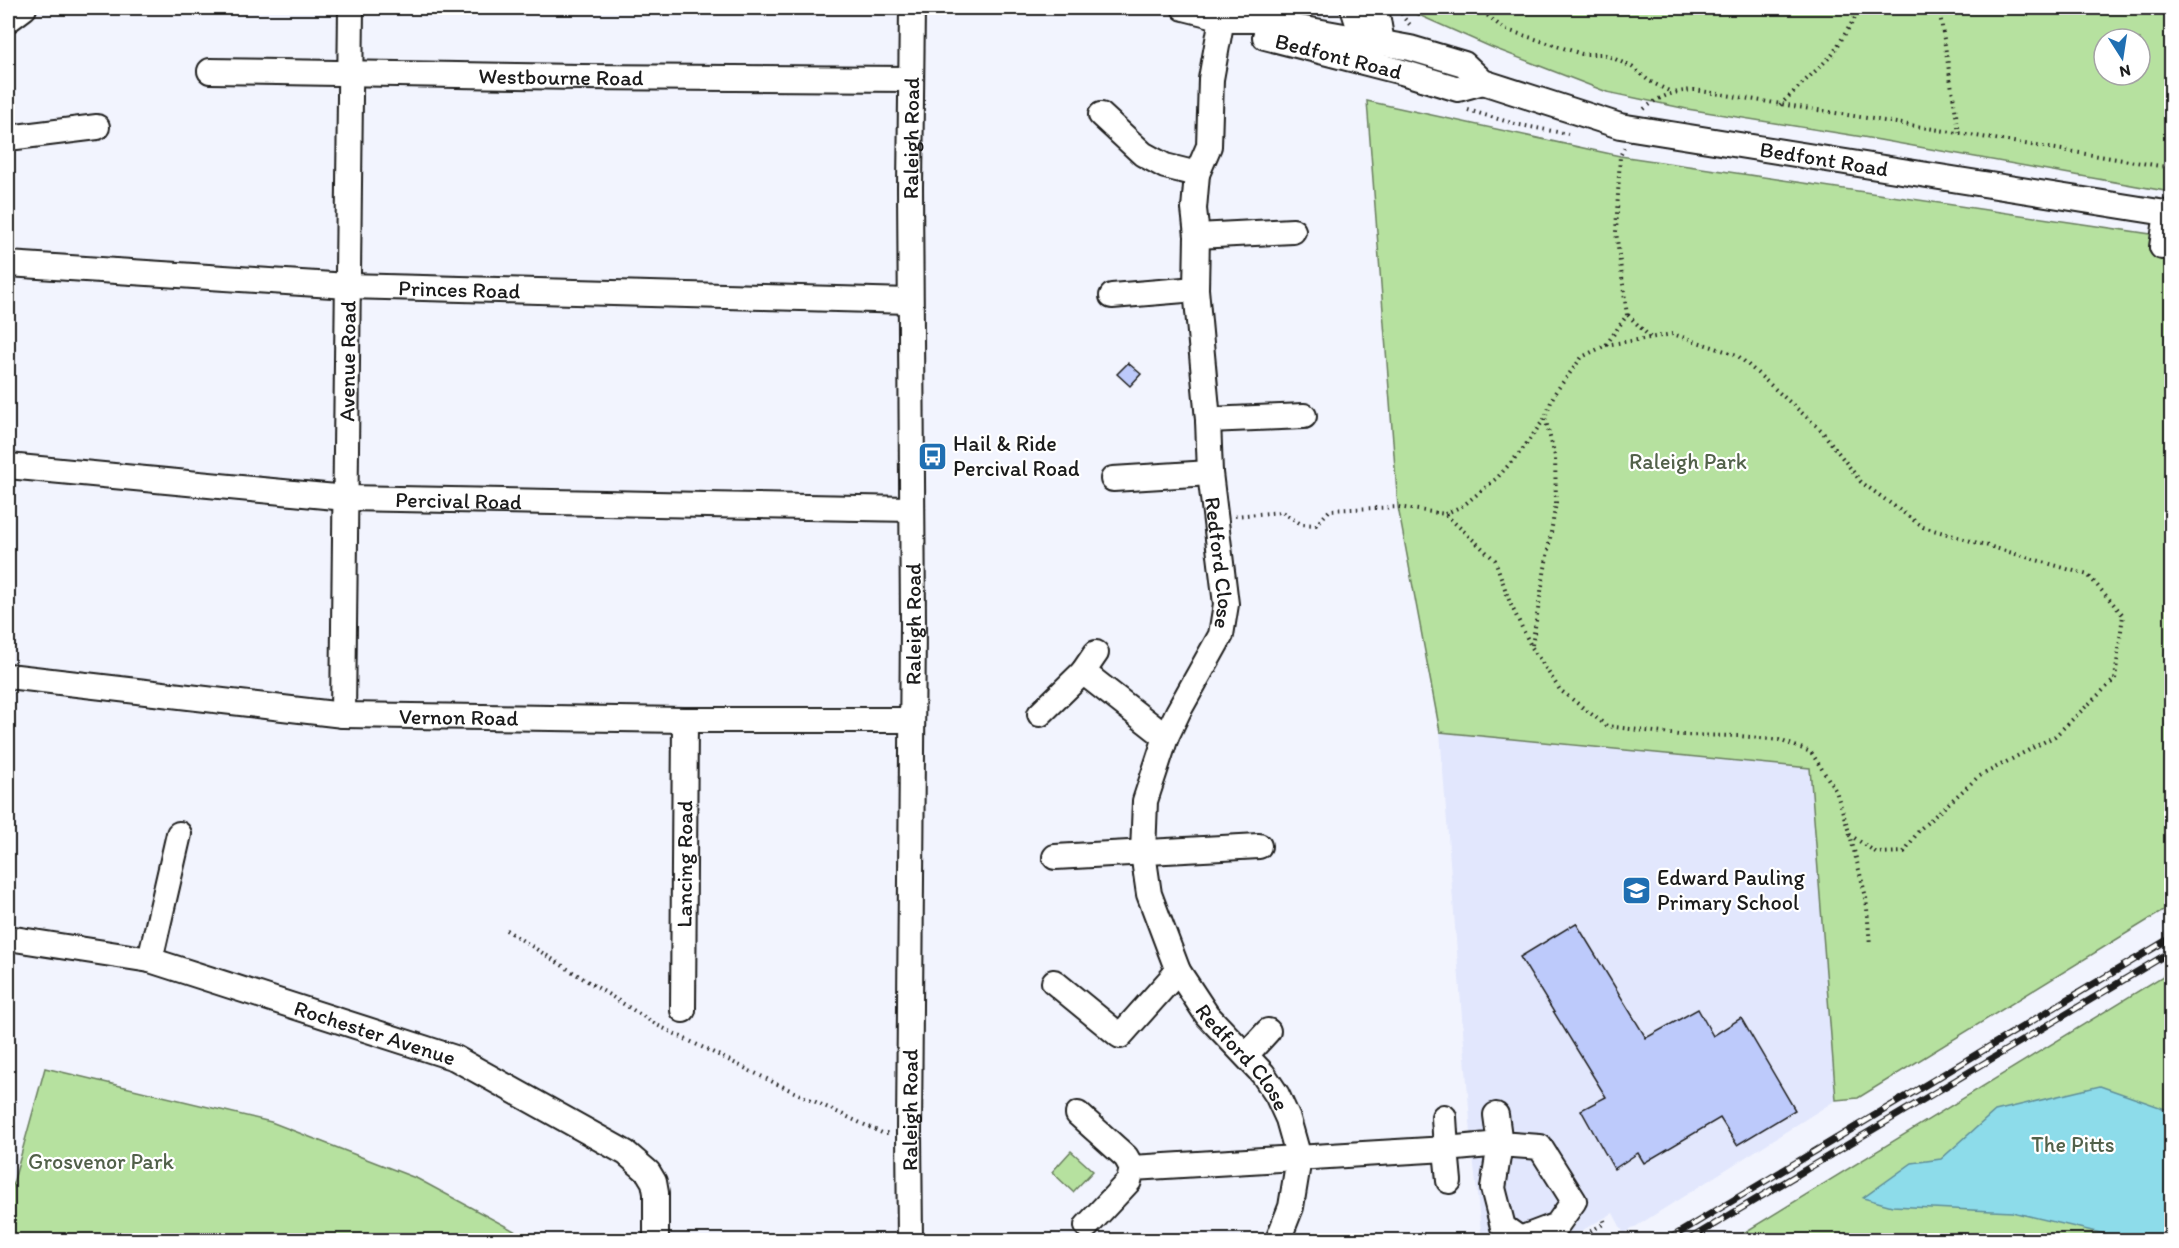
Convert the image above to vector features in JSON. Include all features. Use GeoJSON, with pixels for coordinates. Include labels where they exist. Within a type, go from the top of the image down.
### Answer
{"type":"FeatureCollection","features":[{"type":"Feature","properties":{"kind":"street"},"geometry":{"type":"LineString","coordinates":[[8,20],[24,8]]}},
{"type":"Feature","properties":{"kind":"street","name":"Avenue Road"},"geometry":{"type":"LineString","coordinates":[[343,715],[351,8]]}},
{"type":"Feature","properties":{"kind":"street","name":"Raleigh Road"},"geometry":{"type":"LineString","coordinates":[[910,1240],[913,807],[910,301],[912,8]]}},
{"type":"Feature","properties":{"kind":"street","name":"Bedfont Road"},"geometry":{"type":"LineString","coordinates":[[1184,8],[1227,19],[1255,20],[1368,48],[1410,48],[1464,64],[1483,82],[1620,126],[2169,213]]}},
{"type":"Feature","properties":{"kind":"street"},"geometry":{"type":"LineString","coordinates":[[1353,8],[1368,48]]}},
{"type":"Feature","properties":{"kind":"street"},"geometry":{"type":"LineString","coordinates":[[1368,48],[1376,8]]}},
{"type":"Feature","properties":{"kind":"street","name":"Redford Close"},"geometry":{"type":"LineString","coordinates":[[1227,19],[1211,80],[1209,146],[1197,174],[1194,208],[1197,236],[1196,289],[1209,420],[1210,473],[1226,604],[1226,641],[1178,712],[1166,737],[1145,801],[1143,853],[1149,894],[1178,971],[1207,1015],[1263,1074],[1277,1095],[1288,1119],[1299,1158],[1291,1208],[1278,1240]]}},
{"type":"Feature","properties":{"kind":"street","name":"Bedfont Road"},"geometry":{"type":"LineString","coordinates":[[1368,48],[1390,69],[1458,88],[1483,82]]}},
{"type":"Feature","properties":{"kind":"street","name":"Westbourne Road"},"geometry":{"type":"LineString","coordinates":[[210,71],[910,79]]}},
{"type":"Feature","properties":{"kind":"street"},"geometry":{"type":"LineString","coordinates":[[1101,115],[1143,154],[1165,166],[1197,174]]}},
{"type":"Feature","properties":{"kind":"street"},"geometry":{"type":"LineString","coordinates":[[8,138],[97,127]]}},
{"type":"Feature","properties":{"kind":"street"},"geometry":{"type":"LineString","coordinates":[[2162,247],[2169,213]]}},
{"type":"Feature","properties":{"kind":"street"},"geometry":{"type":"LineString","coordinates":[[1197,236],[1293,231]]}},
{"type":"Feature","properties":{"kind":"street","name":"Princes Road"},"geometry":{"type":"LineString","coordinates":[[8,264],[348,286],[910,301]]}},
{"type":"Feature","properties":{"kind":"street"},"geometry":{"type":"LineString","coordinates":[[1112,296],[1196,289]]}},
{"type":"Feature","properties":{"kind":"street"},"geometry":{"type":"LineString","coordinates":[[1209,420],[1304,416]]}},
{"type":"Feature","properties":{"kind":"street","name":"Percival Road"},"geometry":{"type":"LineString","coordinates":[[8,465],[346,498],[911,509]]}},
{"type":"Feature","properties":{"kind":"street"},"geometry":{"type":"LineString","coordinates":[[1113,479],[1210,473]]}},
{"type":"Feature","properties":{"kind":"street"},"geometry":{"type":"LineString","coordinates":[[1040,714],[1089,662],[1166,737]]}},
{"type":"Feature","properties":{"kind":"street","name":"Vernon Road"},"geometry":{"type":"LineString","coordinates":[[8,676],[343,715],[685,720],[911,720]]}},
{"type":"Feature","properties":{"kind":"street","name":"Lancing Road"},"geometry":{"type":"LineString","coordinates":[[682,1010],[685,720]]}},
{"type":"Feature","properties":{"kind":"street"},"geometry":{"type":"LineString","coordinates":[[150,960],[179,834]]}},
{"type":"Feature","properties":{"kind":"street"},"geometry":{"type":"LineString","coordinates":[[1055,857],[1259,846]]}},
{"type":"Feature","properties":{"kind":"street","name":"Rochester Avenue"},"geometry":{"type":"LineString","coordinates":[[8,938],[150,960],[455,1058],[626,1153],[648,1172],[654,1182],[656,1193],[656,1240]]}},
{"type":"Feature","properties":{"kind":"street"},"geometry":{"type":"LineString","coordinates":[[1054,982],[1119,1036],[1178,971]]}},
{"type":"Feature","properties":{"kind":"street"},"geometry":{"type":"LineString","coordinates":[[1246,1055],[1268,1031]]}},
{"type":"Feature","properties":{"kind":"street"},"geometry":{"type":"LineString","coordinates":[[1078,1114],[1126,1157],[1132,1168],[1129,1181],[1087,1226]]}},
{"type":"Feature","properties":{"kind":"street"},"geometry":{"type":"LineString","coordinates":[[1132,1168],[1500,1144],[1496,1115]]}},
{"type":"Feature","properties":{"kind":"street"},"geometry":{"type":"LineString","coordinates":[[1444,1117],[1449,1181]]}},
{"type":"Feature","properties":{"kind":"path"},"geometry":{"type":"LineString","coordinates":[[1478,8],[1504,29],[1582,54],[1603,54],[1632,67],[1649,81],[1672,92]]}},
{"type":"Feature","properties":{"kind":"path"},"geometry":{"type":"LineString","coordinates":[[1779,105],[1832,54],[1861,8]]}},
{"type":"Feature","properties":{"kind":"path"},"geometry":{"type":"LineString","coordinates":[[1939,8],[1959,133]]}},
{"type":"Feature","properties":{"kind":"path"},"geometry":{"type":"LineString","coordinates":[[1638,114],[1658,98],[1672,92],[1695,90],[2172,168]]}},
{"type":"Feature","properties":{"kind":"path"},"geometry":{"type":"LineString","coordinates":[[1620,156],[1616,232],[1627,315],[1651,338]]}},
{"type":"Feature","properties":{"kind":"path"},"geometry":{"type":"LineString","coordinates":[[1606,345],[1627,315]]}},
{"type":"Feature","properties":{"kind":"path"},"geometry":{"type":"LineString","coordinates":[[1216,518],[1282,512],[1301,524],[1316,525],[1330,510],[1398,507],[1445,514],[1464,505],[1497,478],[1522,450],[1545,418],[1554,394],[1582,357],[1606,345],[1673,334],[1737,355],[1821,430],[1861,482],[1923,526],[2088,575],[2123,615],[2115,679],[2055,736],[1978,777],[1920,829],[1904,852],[1877,853],[1850,835]]}},
{"type":"Feature","properties":{"kind":"path"},"geometry":{"type":"LineString","coordinates":[[1532,646],[1556,503],[1556,456],[1545,418]]}},
{"type":"Feature","properties":{"kind":"path"},"geometry":{"type":"LineString","coordinates":[[1445,514],[1495,560],[1510,603],[1532,646],[1560,690],[1607,726],[1678,735],[1740,736],[1779,740],[1811,752],[1836,791],[1850,835],[1866,897],[1870,945]]}},
{"type":"Feature","properties":{"kind":"path"},"geometry":{"type":"LineString","coordinates":[[506,930],[657,1025],[882,1133]]}},
{"type":"Feature","properties":{"kind":"path"},"geometry":{"type":"LineString","coordinates":[[1575,1240],[1605,1223],[1603,1218]]}},
{"type":"Feature","properties":{"kind":"path"},"geometry":{"type":"LineString","coordinates":[[1587,1240],[1596,1235],[1599,1240]]}},
{"type":"Feature","properties":{"kind":"shaded area","name":"Edward Pauling Primary School"},"geometry":{"type":"Polygon","coordinates":[[[1440,732],[1810,768],[1836,1100],[1624,1234],[1613,1213],[1565,1240],[1482,1240],[1472,1147],[1440,732]]]}},
{"type":"Feature","properties":{"kind":"green space"},"geometry":{"type":"Polygon","coordinates":[[[1412,8],[2171,8],[2171,192],[1863,137],[1687,109],[1607,92],[1491,47],[1414,13],[1412,8]]]}},
{"type":"Feature","properties":{"kind":"green space","name":"Raleigh Park"},"geometry":{"type":"Polygon","coordinates":[[[1367,101],[1620,156],[2171,237],[2171,906],[1858,1098],[1836,1100],[1810,768],[1440,732],[1398,507],[1367,101]]]}},
{"type":"Feature","properties":{"kind":"green space","name":"The Pitts"},"geometry":{"type":"Polygon","coordinates":[[[2171,971],[2171,1240],[1732,1240],[2171,971]]]}},
{"type":"Feature","properties":{"kind":"green space","name":"Grosvenor Park"},"geometry":{"type":"Polygon","coordinates":[[[45,1068],[271,1122],[418,1179],[531,1240],[8,1240],[8,1202],[45,1068]]]}},
{"type":"Feature","properties":{"kind":"green space"},"geometry":{"type":"Polygon","coordinates":[[[1071,1151],[1093,1171],[1073,1192],[1052,1172],[1071,1151]]]}},
{"type":"Feature","properties":{"kind":"water"},"geometry":{"type":"Polygon","coordinates":[[[2100,1086],[2171,1111],[2171,1238],[2130,1240],[2012,1212],[1892,1206],[1863,1198],[1912,1163],[1941,1159],[1995,1111],[2100,1086]]]}},
{"type":"Feature","properties":{"kind":"building"},"geometry":{"type":"Polygon","coordinates":[[[1128,363],[1141,374],[1130,386],[1117,374],[1128,363]]]}},
{"type":"Feature","properties":{"kind":"building"},"geometry":{"type":"Polygon","coordinates":[[[1576,923],[1646,1038],[1698,1009],[1713,1036],[1741,1018],[1795,1110],[1737,1145],[1720,1118],[1644,1163],[1638,1153],[1614,1169],[1581,1110],[1606,1097],[1520,957],[1576,923]]]}},
{"type":"Feature","properties":{"kind":"railway"},"geometry":{"type":"LineString","coordinates":[[1667,1240],[2172,937]]}},
{"type":"Feature","properties":{"kind":"railway"},"geometry":{"type":"LineString","coordinates":[[1688,1240],[2172,951]]}},
{"type":"Feature","properties":{"kind":"place","name":"Hail & Ride Percival Road"},"geometry":{"type":"Point","coordinates":[932,456]}},
{"type":"Feature","properties":{"kind":"place","name":"Edward Pauling Primary School"},"geometry":{"type":"Point","coordinates":[1636,890]}}]}
